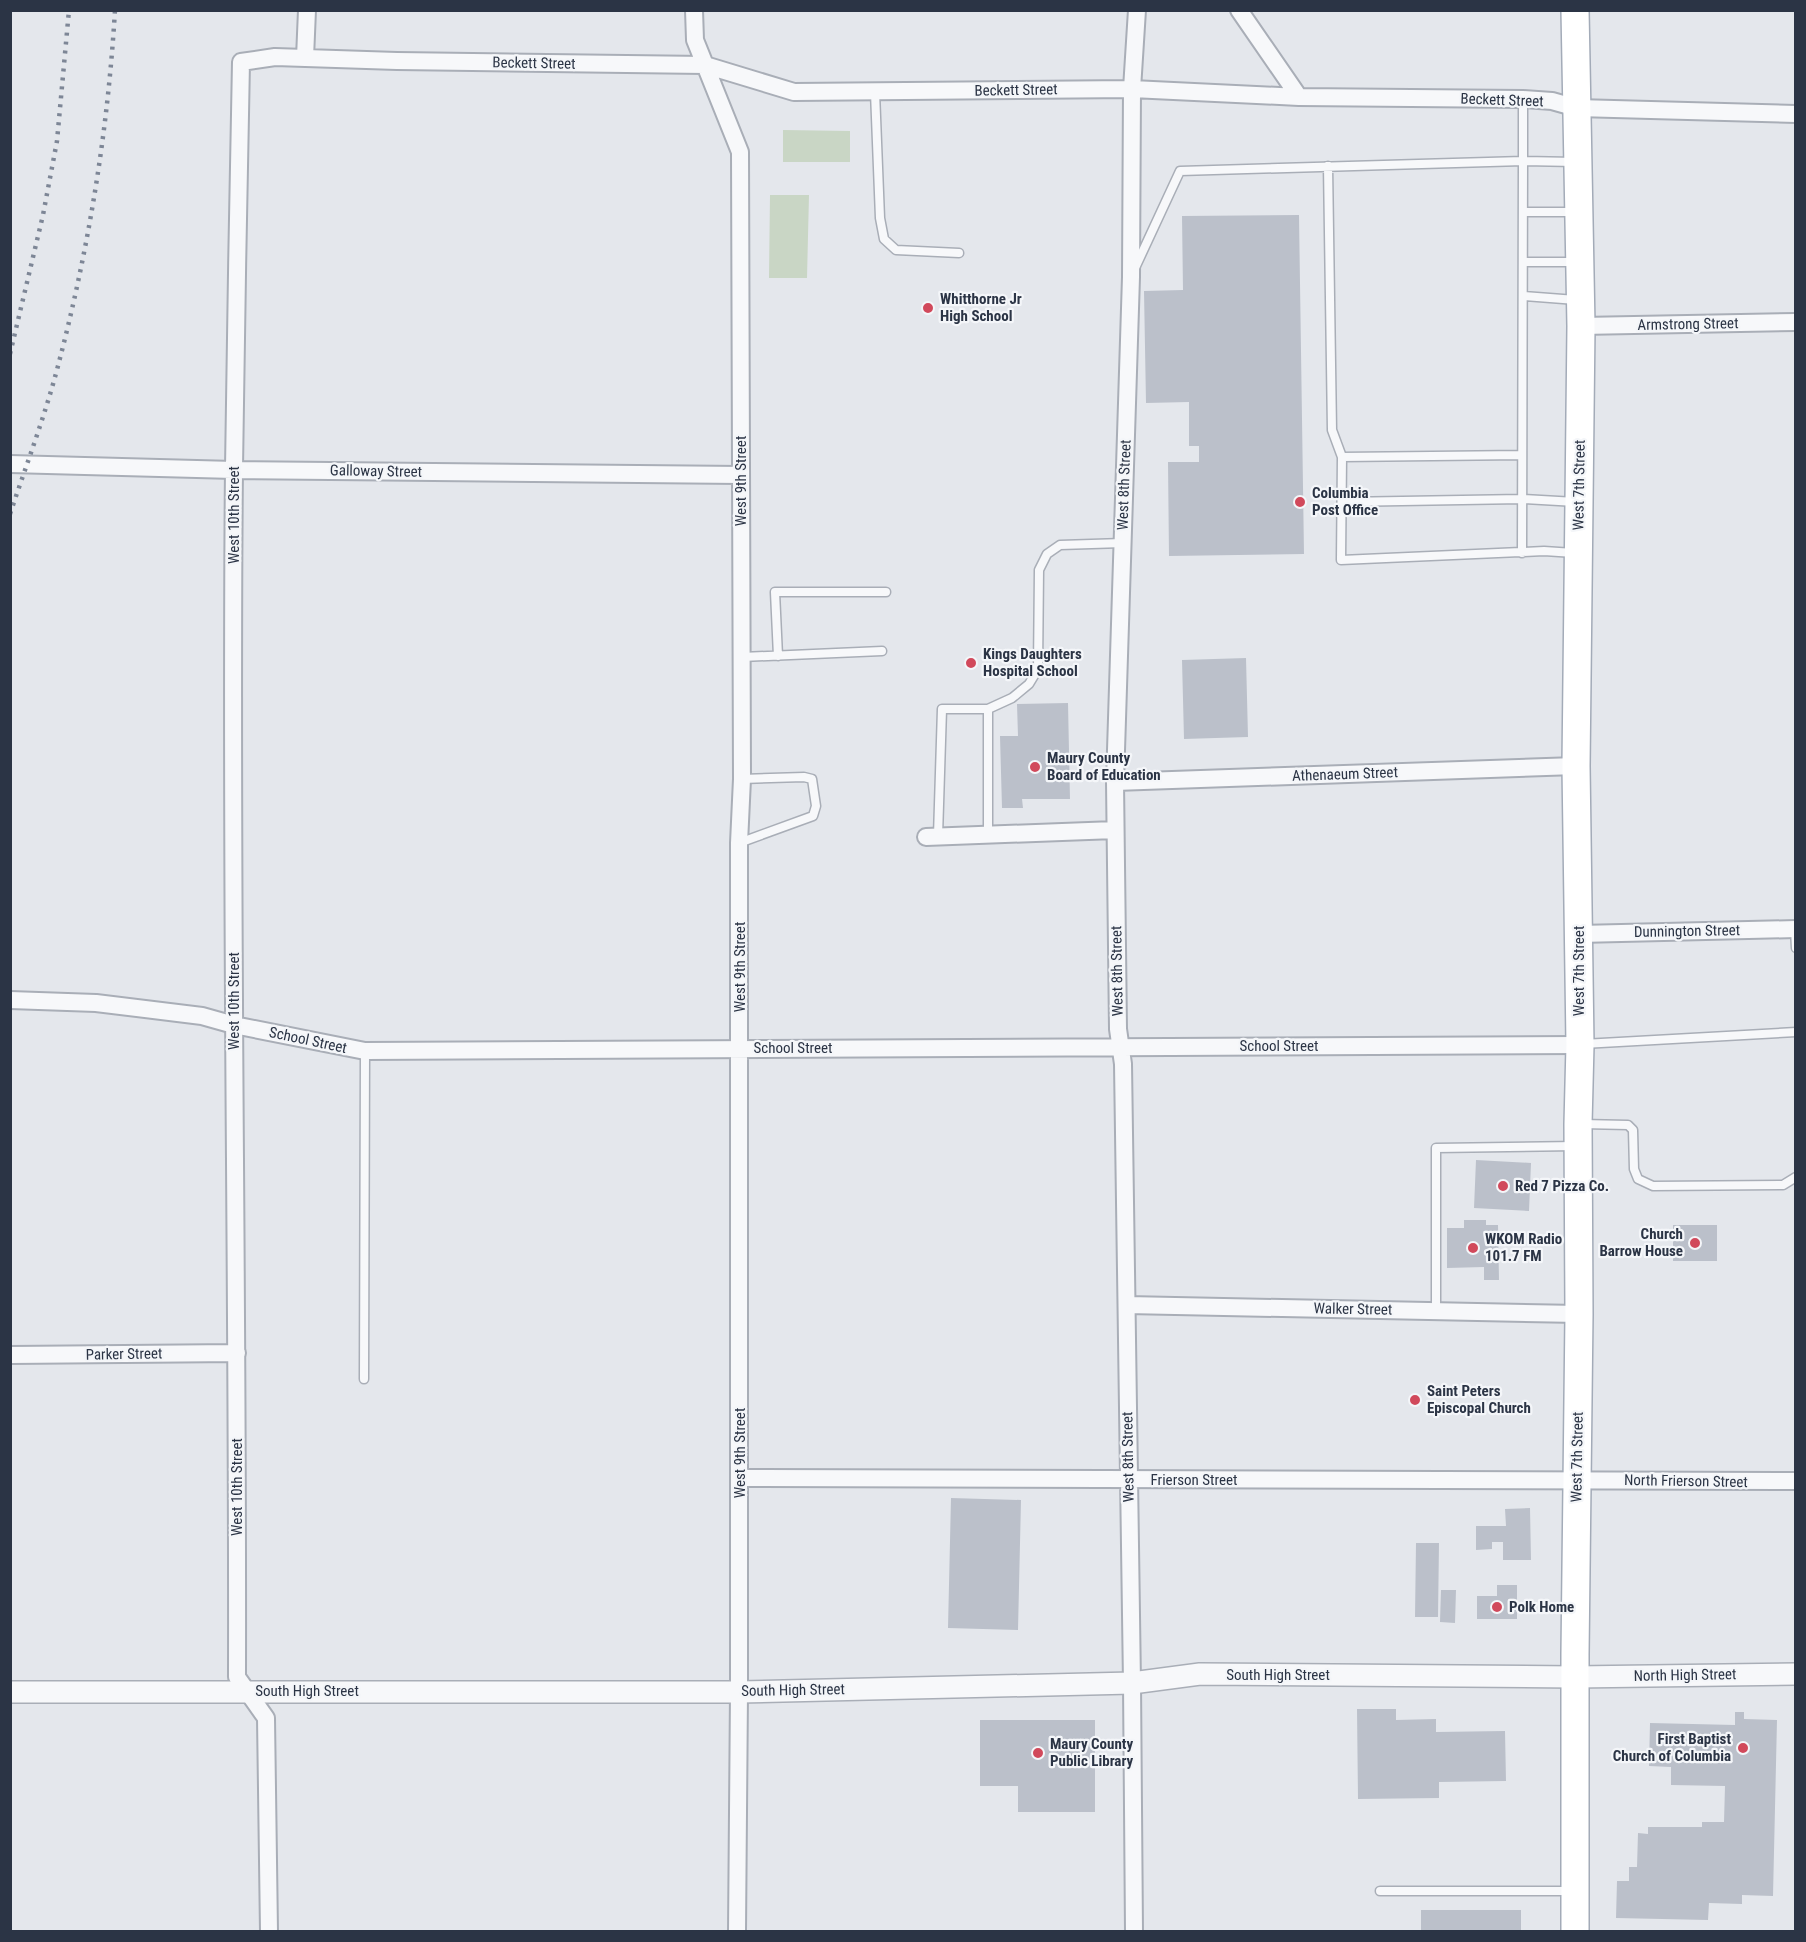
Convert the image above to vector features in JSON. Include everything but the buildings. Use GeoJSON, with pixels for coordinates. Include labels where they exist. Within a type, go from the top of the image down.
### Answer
{"type":"FeatureCollection","features":[{"type":"Feature","properties":{"kind":"main road","name":"West 7th Street"},"geometry":{"type":"LineString","coordinates":[[1575,10],[1581,313],[1576,766],[1580,1045],[1575,1932]]}},
{"type":"Feature","properties":{"kind":"street"},"geometry":{"type":"LineString","coordinates":[[305,58],[307,10]]}},
{"type":"Feature","properties":{"kind":"street","name":"West 9th Street"},"geometry":{"type":"LineString","coordinates":[[694,10],[695,40],[740,152],[742,779],[739,843],[740,1478],[737,1932]]}},
{"type":"Feature","properties":{"kind":"street","name":"West 8th Street"},"geometry":{"type":"LineString","coordinates":[[1134,1932],[1127,1305],[1121,1047],[1118,1029],[1115,782],[1131,277],[1132,89],[1137,10]]}},
{"type":"Feature","properties":{"kind":"street"},"geometry":{"type":"LineString","coordinates":[[1239,10],[1299,97]]}},
{"type":"Feature","properties":{"kind":"street","name":"Beckett Street"},"geometry":{"type":"LineString","coordinates":[[241,62],[275,57],[397,62],[705,65],[794,92],[1132,89],[1299,97],[1524,99],[1552,101],[1577,108],[1796,114]]}},
{"type":"Feature","properties":{"kind":"street","name":"West 10th Street"},"geometry":{"type":"LineString","coordinates":[[241,62],[234,470],[237,1677],[266,1718],[269,1932]]}},
{"type":"Feature","properties":{"kind":"street","name":"Armstrong Street"},"geometry":{"type":"LineString","coordinates":[[1581,313],[1796,322]]}},
{"type":"Feature","properties":{"kind":"street","name":"Galloway Street"},"geometry":{"type":"LineString","coordinates":[[10,464],[234,470],[741,475]]}},
{"type":"Feature","properties":{"kind":"street","name":"Athenaeum Street"},"geometry":{"type":"LineString","coordinates":[[1115,782],[1576,766]]}},
{"type":"Feature","properties":{"kind":"street"},"geometry":{"type":"LineString","coordinates":[[932,836],[1115,830]]}},
{"type":"Feature","properties":{"kind":"street","name":"Dunnington Street"},"geometry":{"type":"LineString","coordinates":[[1579,934],[1795,929]]}},
{"type":"Feature","properties":{"kind":"street","name":"School Street"},"geometry":{"type":"LineString","coordinates":[[10,1000],[96,1003],[202,1016],[234,1025],[364,1051],[1580,1045]]}},
{"type":"Feature","properties":{"kind":"street","name":"Walker Street"},"geometry":{"type":"LineString","coordinates":[[1127,1305],[1579,1314]]}},
{"type":"Feature","properties":{"kind":"street","name":"Parker Street"},"geometry":{"type":"LineString","coordinates":[[10,1355],[237,1353]]}},
{"type":"Feature","properties":{"kind":"street","name":"Frierson Street"},"geometry":{"type":"LineString","coordinates":[[740,1478],[1576,1480]]}},
{"type":"Feature","properties":{"kind":"street","name":"North Frierson Street"},"geometry":{"type":"LineString","coordinates":[[1576,1480],[1796,1481]]}},
{"type":"Feature","properties":{"kind":"street","name":"South High Street"},"geometry":{"type":"LineString","coordinates":[[10,1692],[247,1690],[739,1692],[1132,1683],[1200,1674],[1575,1677]]}},
{"type":"Feature","properties":{"kind":"street","name":"North High Street"},"geometry":{"type":"LineString","coordinates":[[1575,1677],[1796,1674]]}},
{"type":"Feature","properties":{"kind":"lane"},"geometry":{"type":"LineString","coordinates":[[875,92],[880,218],[884,239],[896,250],[959,252]]}},
{"type":"Feature","properties":{"kind":"lane"},"geometry":{"type":"LineString","coordinates":[[1522,552],[1524,99]]}},
{"type":"Feature","properties":{"kind":"lane"},"geometry":{"type":"LineString","coordinates":[[1131,277],[1180,171],[1523,161],[1578,162]]}},
{"type":"Feature","properties":{"kind":"lane"},"geometry":{"type":"LineString","coordinates":[[1328,166],[1332,430],[1342,458],[1341,560],[1544,551],[1578,553]]}},
{"type":"Feature","properties":{"kind":"lane"},"geometry":{"type":"LineString","coordinates":[[1523,212],[1579,212]]}},
{"type":"Feature","properties":{"kind":"lane"},"geometry":{"type":"LineString","coordinates":[[1523,262],[1580,262]]}},
{"type":"Feature","properties":{"kind":"lane"},"geometry":{"type":"LineString","coordinates":[[1523,296],[1581,313]]}},
{"type":"Feature","properties":{"kind":"lane"},"geometry":{"type":"LineString","coordinates":[[1342,458],[1522,454]]}},
{"type":"Feature","properties":{"kind":"lane"},"geometry":{"type":"LineString","coordinates":[[1342,502],[1522,499],[1579,502]]}},
{"type":"Feature","properties":{"kind":"lane"},"geometry":{"type":"LineString","coordinates":[[932,836],[942,709],[988,709],[1012,698],[1029,684],[1038,669],[1039,570],[1047,554],[1060,546],[1123,543]]}},
{"type":"Feature","properties":{"kind":"lane"},"geometry":{"type":"LineString","coordinates":[[778,656],[775,592],[886,592]]}},
{"type":"Feature","properties":{"kind":"lane"},"geometry":{"type":"LineString","coordinates":[[742,657],[882,651]]}},
{"type":"Feature","properties":{"kind":"lane"},"geometry":{"type":"LineString","coordinates":[[988,709],[988,834]]}},
{"type":"Feature","properties":{"kind":"lane"},"geometry":{"type":"LineString","coordinates":[[739,843],[813,816],[816,806],[812,779],[804,777],[742,779]]}},
{"type":"Feature","properties":{"kind":"lane"},"geometry":{"type":"LineString","coordinates":[[1795,929],[1796,948]]}},
{"type":"Feature","properties":{"kind":"lane"},"geometry":{"type":"LineString","coordinates":[[1580,1045],[1796,1032]]}},
{"type":"Feature","properties":{"kind":"lane"},"geometry":{"type":"LineString","coordinates":[[364,1051],[364,1379]]}},
{"type":"Feature","properties":{"kind":"lane"},"geometry":{"type":"LineString","coordinates":[[1436,1311],[1436,1148],[1578,1135],[1628,1125],[1633,1130],[1634,1169],[1638,1179],[1653,1186],[1783,1185],[1796,1177]]}},
{"type":"Feature","properties":{"kind":"lane"},"geometry":{"type":"LineString","coordinates":[[1380,1890],[1575,1891]]}},
{"type":"Feature","properties":{"kind":"green space"},"geometry":{"type":"Polygon","coordinates":[[[783,130],[850,131],[850,162],[783,162],[783,130]]]}},
{"type":"Feature","properties":{"kind":"green space"},"geometry":{"type":"Polygon","coordinates":[[[770,195],[809,195],[807,278],[769,278],[770,195]]]}},
{"type":"Feature","properties":{"kind":"railway"},"geometry":{"type":"LineString","coordinates":[[10,354],[43,215],[57,141],[69,10]]}},
{"type":"Feature","properties":{"kind":"railway"},"geometry":{"type":"LineString","coordinates":[[10,514],[54,381],[70,319],[96,188],[108,99],[115,10]]}},
{"type":"Feature","properties":{"kind":"place","name":"Whitthorne Jr High School"},"geometry":{"type":"Point","coordinates":[928,308]}},
{"type":"Feature","properties":{"kind":"place","name":"Columbia Post Office"},"geometry":{"type":"Point","coordinates":[1300,502]}},
{"type":"Feature","properties":{"kind":"place","name":"Kings Daughters Hospital School"},"geometry":{"type":"Point","coordinates":[971,663]}},
{"type":"Feature","properties":{"kind":"place","name":"Maury County Board of Education"},"geometry":{"type":"Point","coordinates":[1035,767]}},
{"type":"Feature","properties":{"kind":"place","name":"Red 7 Pizza Co."},"geometry":{"type":"Point","coordinates":[1503,1186]}},
{"type":"Feature","properties":{"kind":"place","name":"Church Barrow House"},"geometry":{"type":"Point","coordinates":[1695,1243]}},
{"type":"Feature","properties":{"kind":"place","name":"WKOM Radio 101.7 FM"},"geometry":{"type":"Point","coordinates":[1473,1248]}},
{"type":"Feature","properties":{"kind":"place","name":"Saint Peters Episcopal Church"},"geometry":{"type":"Point","coordinates":[1415,1400]}},
{"type":"Feature","properties":{"kind":"place","name":"Polk Home"},"geometry":{"type":"Point","coordinates":[1497,1607]}},
{"type":"Feature","properties":{"kind":"place","name":"First Baptist Church of Columbia"},"geometry":{"type":"Point","coordinates":[1743,1748]}},
{"type":"Feature","properties":{"kind":"place","name":"Maury County Public Library"},"geometry":{"type":"Point","coordinates":[1038,1753]}}]}
